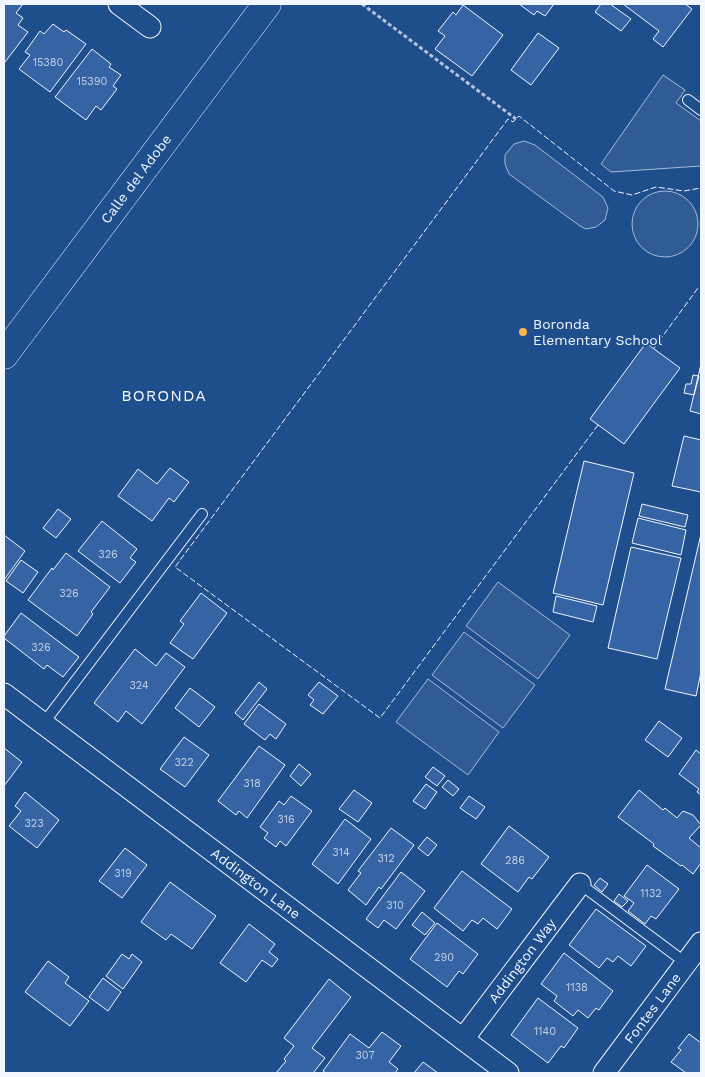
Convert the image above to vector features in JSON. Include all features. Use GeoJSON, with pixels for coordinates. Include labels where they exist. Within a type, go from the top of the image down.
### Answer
{"type":"FeatureCollection","features":[{"type":"Feature","properties":{"kind":"street"},"geometry":{"type":"LineString","coordinates":[[119,4],[150,27]]}},
{"type":"Feature","properties":{"kind":"street","name":"Calle del Adobe"},"geometry":{"type":"LineString","coordinates":[[4,354],[267,4]]}},
{"type":"Feature","properties":{"kind":"street","name":"Addington Lane"},"geometry":{"type":"LineString","coordinates":[[4,694],[508,1073]]}},
{"type":"Feature","properties":{"kind":"street","name":"Addington Way"},"geometry":{"type":"LineString","coordinates":[[463,1039],[580,884]]}},
{"type":"Feature","properties":{"kind":"street","name":"Fontes Lane"},"geometry":{"type":"LineString","coordinates":[[604,1073],[701,943]]}},
{"type":"Feature","properties":{"kind":"lane"},"geometry":{"type":"LineString","coordinates":[[688,100],[701,110]]}},
{"type":"Feature","properties":{"kind":"lane"},"geometry":{"type":"LineString","coordinates":[[44,724],[202,514]]}},
{"type":"Feature","properties":{"kind":"lane"},"geometry":{"type":"LineString","coordinates":[[580,884],[686,963]]}},
{"type":"Feature","properties":{"kind":"path"},"geometry":{"type":"LineString","coordinates":[[362,4],[516,119]]}},
{"type":"Feature","properties":{"kind":"shaded area"},"geometry":{"type":"Polygon","coordinates":[[[663,75],[685,90],[676,103],[701,121],[701,166],[611,172],[601,164],[663,75]]]}},
{"type":"Feature","properties":{"kind":"shaded area"},"geometry":{"type":"Polygon","coordinates":[[[524,141],[535,145],[603,197],[608,208],[605,220],[596,227],[586,229],[509,174],[505,164],[505,155],[514,144],[524,141]]]}},
{"type":"Feature","properties":{"kind":"shaded area"},"geometry":{"type":"Polygon","coordinates":[[[665,191],[677,194],[688,201],[695,212],[698,224],[695,236],[688,247],[677,254],[665,257],[653,254],[642,247],[635,236],[632,224],[635,212],[642,201],[653,194],[665,191]]]}},
{"type":"Feature","properties":{"kind":"shaded area"},"geometry":{"type":"Polygon","coordinates":[[[498,582],[570,635],[538,679],[466,626],[498,582]]]}},
{"type":"Feature","properties":{"kind":"shaded area"},"geometry":{"type":"Polygon","coordinates":[[[464,632],[535,685],[503,728],[432,675],[464,632]]]}},
{"type":"Feature","properties":{"kind":"shaded area"},"geometry":{"type":"Polygon","coordinates":[[[428,679],[499,732],[468,775],[396,722],[428,679]]]}},
{"type":"Feature","properties":{"kind":"building"},"geometry":{"type":"Polygon","coordinates":[[[4,4],[23,4],[16,13],[23,18],[18,25],[28,32],[5,62],[4,61],[4,4]]]}},
{"type":"Feature","properties":{"kind":"building"},"geometry":{"type":"Polygon","coordinates":[[[519,4],[554,4],[545,16],[537,11],[534,15],[519,4]]]}},
{"type":"Feature","properties":{"kind":"building"},"geometry":{"type":"Polygon","coordinates":[[[601,4],[610,4],[631,19],[621,31],[595,12],[601,4]]]}},
{"type":"Feature","properties":{"kind":"building"},"geometry":{"type":"Polygon","coordinates":[[[623,4],[685,4],[692,9],[663,47],[653,39],[659,31],[623,4]]]}},
{"type":"Feature","properties":{"kind":"building"},"geometry":{"type":"Polygon","coordinates":[[[463,5],[503,35],[472,76],[435,49],[445,36],[438,31],[453,12],[456,15],[463,5]]]}},
{"type":"Feature","properties":{"kind":"building"},"geometry":{"type":"Polygon","coordinates":[[[53,24],[64,32],[66,30],[86,44],[50,92],[19,69],[30,55],[25,52],[40,31],[44,34],[53,24]]]}},
{"type":"Feature","properties":{"kind":"building"},"geometry":{"type":"Polygon","coordinates":[[[538,33],[559,48],[531,85],[511,70],[538,33]]]}},
{"type":"Feature","properties":{"kind":"building"},"geometry":{"type":"Polygon","coordinates":[[[92,49],[111,64],[109,67],[121,75],[113,86],[117,89],[101,110],[96,106],[86,120],[55,97],[92,49]]]}},
{"type":"Feature","properties":{"kind":"building"},"geometry":{"type":"Polygon","coordinates":[[[646,343],[680,368],[624,444],[590,419],[646,343]]]}},
{"type":"Feature","properties":{"kind":"building"},"geometry":{"type":"Polygon","coordinates":[[[701,364],[701,414],[690,411],[701,364]]]}},
{"type":"Feature","properties":{"kind":"building"},"geometry":{"type":"Polygon","coordinates":[[[693,375],[699,376],[694,395],[684,393],[686,384],[691,384],[693,375]]]}},
{"type":"Feature","properties":{"kind":"building"},"geometry":{"type":"Polygon","coordinates":[[[684,436],[701,440],[701,492],[672,486],[684,436]]]}},
{"type":"Feature","properties":{"kind":"building"},"geometry":{"type":"Polygon","coordinates":[[[584,461],[634,473],[603,605],[553,593],[584,461]]]}},
{"type":"Feature","properties":{"kind":"building"},"geometry":{"type":"Polygon","coordinates":[[[170,468],[189,482],[174,502],[169,498],[152,521],[118,496],[138,469],[157,484],[170,468]]]}},
{"type":"Feature","properties":{"kind":"building"},"geometry":{"type":"Polygon","coordinates":[[[642,504],[688,515],[685,527],[639,516],[642,504]]]}},
{"type":"Feature","properties":{"kind":"building"},"geometry":{"type":"Polygon","coordinates":[[[58,509],[71,519],[56,538],[43,528],[58,509]]]}},
{"type":"Feature","properties":{"kind":"building"},"geometry":{"type":"Polygon","coordinates":[[[638,518],[686,530],[681,555],[632,543],[638,518]]]}},
{"type":"Feature","properties":{"kind":"building"},"geometry":{"type":"Polygon","coordinates":[[[102,521],[137,549],[130,558],[136,562],[120,583],[78,551],[102,521]]]}},
{"type":"Feature","properties":{"kind":"building"},"geometry":{"type":"Polygon","coordinates":[[[701,534],[701,672],[696,696],[665,689],[701,534]]]}},
{"type":"Feature","properties":{"kind":"building"},"geometry":{"type":"Polygon","coordinates":[[[4,535],[25,551],[4,580],[4,535]]]}},
{"type":"Feature","properties":{"kind":"building"},"geometry":{"type":"Polygon","coordinates":[[[631,547],[681,558],[657,659],[608,648],[631,547]]]}},
{"type":"Feature","properties":{"kind":"building"},"geometry":{"type":"Polygon","coordinates":[[[66,553],[110,587],[91,612],[93,614],[77,636],[28,600],[66,553]]]}},
{"type":"Feature","properties":{"kind":"building"},"geometry":{"type":"Polygon","coordinates":[[[21,560],[38,572],[23,593],[6,581],[21,560]]]}},
{"type":"Feature","properties":{"kind":"building"},"geometry":{"type":"Polygon","coordinates":[[[201,593],[227,613],[193,659],[170,643],[184,624],[180,621],[201,593]]]}},
{"type":"Feature","properties":{"kind":"building"},"geometry":{"type":"Polygon","coordinates":[[[556,596],[597,606],[593,622],[553,612],[556,596]]]}},
{"type":"Feature","properties":{"kind":"building"},"geometry":{"type":"Polygon","coordinates":[[[21,613],[79,657],[63,677],[47,665],[44,669],[4,638],[21,613]]]}},
{"type":"Feature","properties":{"kind":"building"},"geometry":{"type":"Polygon","coordinates":[[[135,649],[156,666],[166,653],[185,667],[142,724],[126,711],[118,722],[94,703],[135,649]]]}},
{"type":"Feature","properties":{"kind":"building"},"geometry":{"type":"Polygon","coordinates":[[[259,682],[267,689],[243,720],[235,713],[259,682]]]}},
{"type":"Feature","properties":{"kind":"building"},"geometry":{"type":"Polygon","coordinates":[[[319,682],[338,696],[323,714],[310,705],[314,700],[308,695],[319,682]]]}},
{"type":"Feature","properties":{"kind":"building"},"geometry":{"type":"Polygon","coordinates":[[[190,688],[215,707],[199,727],[175,708],[190,688]]]}},
{"type":"Feature","properties":{"kind":"building"},"geometry":{"type":"Polygon","coordinates":[[[259,704],[286,724],[276,739],[270,734],[265,740],[244,724],[259,704]]]}},
{"type":"Feature","properties":{"kind":"building"},"geometry":{"type":"Polygon","coordinates":[[[659,721],[682,738],[668,757],[645,740],[659,721]]]}},
{"type":"Feature","properties":{"kind":"building"},"geometry":{"type":"Polygon","coordinates":[[[184,737],[209,755],[185,787],[160,769],[184,737]]]}},
{"type":"Feature","properties":{"kind":"building"},"geometry":{"type":"Polygon","coordinates":[[[259,746],[285,765],[247,818],[239,811],[236,815],[218,801],[259,746]]]}},
{"type":"Feature","properties":{"kind":"building"},"geometry":{"type":"Polygon","coordinates":[[[4,748],[22,762],[4,786],[4,748]]]}},
{"type":"Feature","properties":{"kind":"building"},"geometry":{"type":"Polygon","coordinates":[[[696,750],[701,754],[701,795],[697,792],[699,789],[679,774],[696,750]]]}},
{"type":"Feature","properties":{"kind":"building"},"geometry":{"type":"Polygon","coordinates":[[[299,764],[311,774],[301,786],[290,776],[299,764]]]}},
{"type":"Feature","properties":{"kind":"building"},"geometry":{"type":"Polygon","coordinates":[[[433,767],[445,776],[437,786],[425,777],[433,767]]]}},
{"type":"Feature","properties":{"kind":"building"},"geometry":{"type":"Polygon","coordinates":[[[448,780],[459,789],[453,796],[442,787],[448,780]]]}},
{"type":"Feature","properties":{"kind":"building"},"geometry":{"type":"Polygon","coordinates":[[[426,784],[437,792],[425,809],[413,801],[426,784]]]}},
{"type":"Feature","properties":{"kind":"building"},"geometry":{"type":"Polygon","coordinates":[[[354,790],[372,803],[358,822],[339,809],[354,790]]]}},
{"type":"Feature","properties":{"kind":"building"},"geometry":{"type":"Polygon","coordinates":[[[639,790],[663,810],[665,808],[677,818],[683,811],[693,815],[701,825],[689,838],[701,848],[701,863],[693,874],[653,846],[654,844],[618,817],[639,790]]]}},
{"type":"Feature","properties":{"kind":"building"},"geometry":{"type":"Polygon","coordinates":[[[25,792],[59,820],[37,848],[9,826],[21,811],[15,806],[25,792]]]}},
{"type":"Feature","properties":{"kind":"building"},"geometry":{"type":"Polygon","coordinates":[[[291,796],[312,811],[286,846],[280,841],[276,847],[264,838],[268,833],[260,827],[279,801],[284,805],[291,796]]]}},
{"type":"Feature","properties":{"kind":"building"},"geometry":{"type":"Polygon","coordinates":[[[469,796],[485,807],[476,819],[460,808],[469,796]]]}},
{"type":"Feature","properties":{"kind":"building"},"geometry":{"type":"Polygon","coordinates":[[[345,819],[371,839],[338,884],[312,864],[345,819]]]}},
{"type":"Feature","properties":{"kind":"building"},"geometry":{"type":"Polygon","coordinates":[[[509,826],[549,857],[532,879],[529,877],[518,892],[481,864],[509,826]]]}},
{"type":"Feature","properties":{"kind":"building"},"geometry":{"type":"Polygon","coordinates":[[[391,828],[414,845],[381,889],[379,887],[366,905],[348,890],[361,873],[358,871],[391,828]]]}},
{"type":"Feature","properties":{"kind":"building"},"geometry":{"type":"Polygon","coordinates":[[[427,837],[437,845],[428,856],[418,848],[427,837]]]}},
{"type":"Feature","properties":{"kind":"building"},"geometry":{"type":"Polygon","coordinates":[[[125,848],[147,865],[122,898],[99,881],[125,848]]]}},
{"type":"Feature","properties":{"kind":"building"},"geometry":{"type":"Polygon","coordinates":[[[647,865],[679,889],[656,919],[651,916],[645,924],[628,911],[634,903],[624,896],[647,865]]]}},
{"type":"Feature","properties":{"kind":"building"},"geometry":{"type":"Polygon","coordinates":[[[462,871],[512,909],[497,929],[483,918],[478,924],[472,920],[463,931],[434,908],[462,871]]]}},
{"type":"Feature","properties":{"kind":"building"},"geometry":{"type":"Polygon","coordinates":[[[401,872],[425,891],[396,929],[384,920],[378,928],[366,919],[401,872]]]}},
{"type":"Feature","properties":{"kind":"building"},"geometry":{"type":"Polygon","coordinates":[[[600,878],[608,884],[602,892],[594,885],[600,878]]]}},
{"type":"Feature","properties":{"kind":"building"},"geometry":{"type":"Polygon","coordinates":[[[170,882],[216,916],[192,949],[171,934],[166,940],[141,922],[170,882]]]}},
{"type":"Feature","properties":{"kind":"building"},"geometry":{"type":"Polygon","coordinates":[[[619,894],[628,901],[622,907],[614,901],[619,894]]]}},
{"type":"Feature","properties":{"kind":"building"},"geometry":{"type":"Polygon","coordinates":[[[596,909],[646,946],[631,966],[618,956],[613,962],[607,958],[599,968],[569,945],[596,909]]]}},
{"type":"Feature","properties":{"kind":"building"},"geometry":{"type":"Polygon","coordinates":[[[422,912],[435,923],[425,935],[412,925],[422,912]]]}},
{"type":"Feature","properties":{"kind":"building"},"geometry":{"type":"Polygon","coordinates":[[[437,923],[478,954],[463,974],[459,971],[447,987],[410,959],[437,923]]]}},
{"type":"Feature","properties":{"kind":"building"},"geometry":{"type":"Polygon","coordinates":[[[249,924],[275,944],[269,952],[278,959],[272,967],[262,960],[246,982],[220,963],[249,924]]]}},
{"type":"Feature","properties":{"kind":"building"},"geometry":{"type":"Polygon","coordinates":[[[564,953],[613,991],[599,1010],[596,1008],[588,1018],[578,1010],[573,1016],[554,1001],[557,996],[541,984],[564,953]]]}},
{"type":"Feature","properties":{"kind":"building"},"geometry":{"type":"Polygon","coordinates":[[[122,954],[129,959],[132,954],[142,962],[123,989],[106,976],[122,954]]]}},
{"type":"Feature","properties":{"kind":"building"},"geometry":{"type":"Polygon","coordinates":[[[48,961],[69,977],[65,983],[89,1001],[70,1026],[25,992],[48,961]]]}},
{"type":"Feature","properties":{"kind":"building"},"geometry":{"type":"Polygon","coordinates":[[[103,978],[121,992],[108,1011],[89,997],[103,978]]]}},
{"type":"Feature","properties":{"kind":"building"},"geometry":{"type":"Polygon","coordinates":[[[329,979],[351,997],[312,1048],[325,1058],[313,1073],[276,1073],[286,1061],[284,1059],[294,1046],[284,1038],[329,979]]]}},
{"type":"Feature","properties":{"kind":"building"},"geometry":{"type":"Polygon","coordinates":[[[538,998],[578,1028],[564,1048],[561,1046],[548,1063],[511,1035],[538,998]]]}},
{"type":"Feature","properties":{"kind":"building"},"geometry":{"type":"Polygon","coordinates":[[[382,1032],[401,1046],[389,1062],[398,1069],[395,1073],[326,1073],[323,1071],[350,1034],[369,1048],[382,1032]]]}},
{"type":"Feature","properties":{"kind":"building"},"geometry":{"type":"Polygon","coordinates":[[[689,1034],[701,1043],[701,1073],[686,1073],[671,1062],[681,1050],[678,1048],[689,1034]]]}},
{"type":"Feature","properties":{"kind":"building"},"geometry":{"type":"Polygon","coordinates":[[[423,1062],[438,1073],[414,1073],[423,1062]]]}},
{"type":"Feature","properties":{"kind":"fence"},"geometry":{"type":"LineString","coordinates":[[598,425],[380,718],[175,567],[508,119],[513,122],[519,116],[614,191],[632,195],[656,187],[684,191],[701,188]]}},
{"type":"Feature","properties":{"kind":"fence"},"geometry":{"type":"LineString","coordinates":[[654,348],[698,288],[701,289]]}},
{"type":"Feature","properties":{"kind":"place","name":"Boronda Elementary School"},"geometry":{"type":"Point","coordinates":[523,332]}},
{"type":"Feature","properties":{"kind":"district","name":"BORONDA"},"geometry":{"type":"Point","coordinates":[164,395]}}]}
